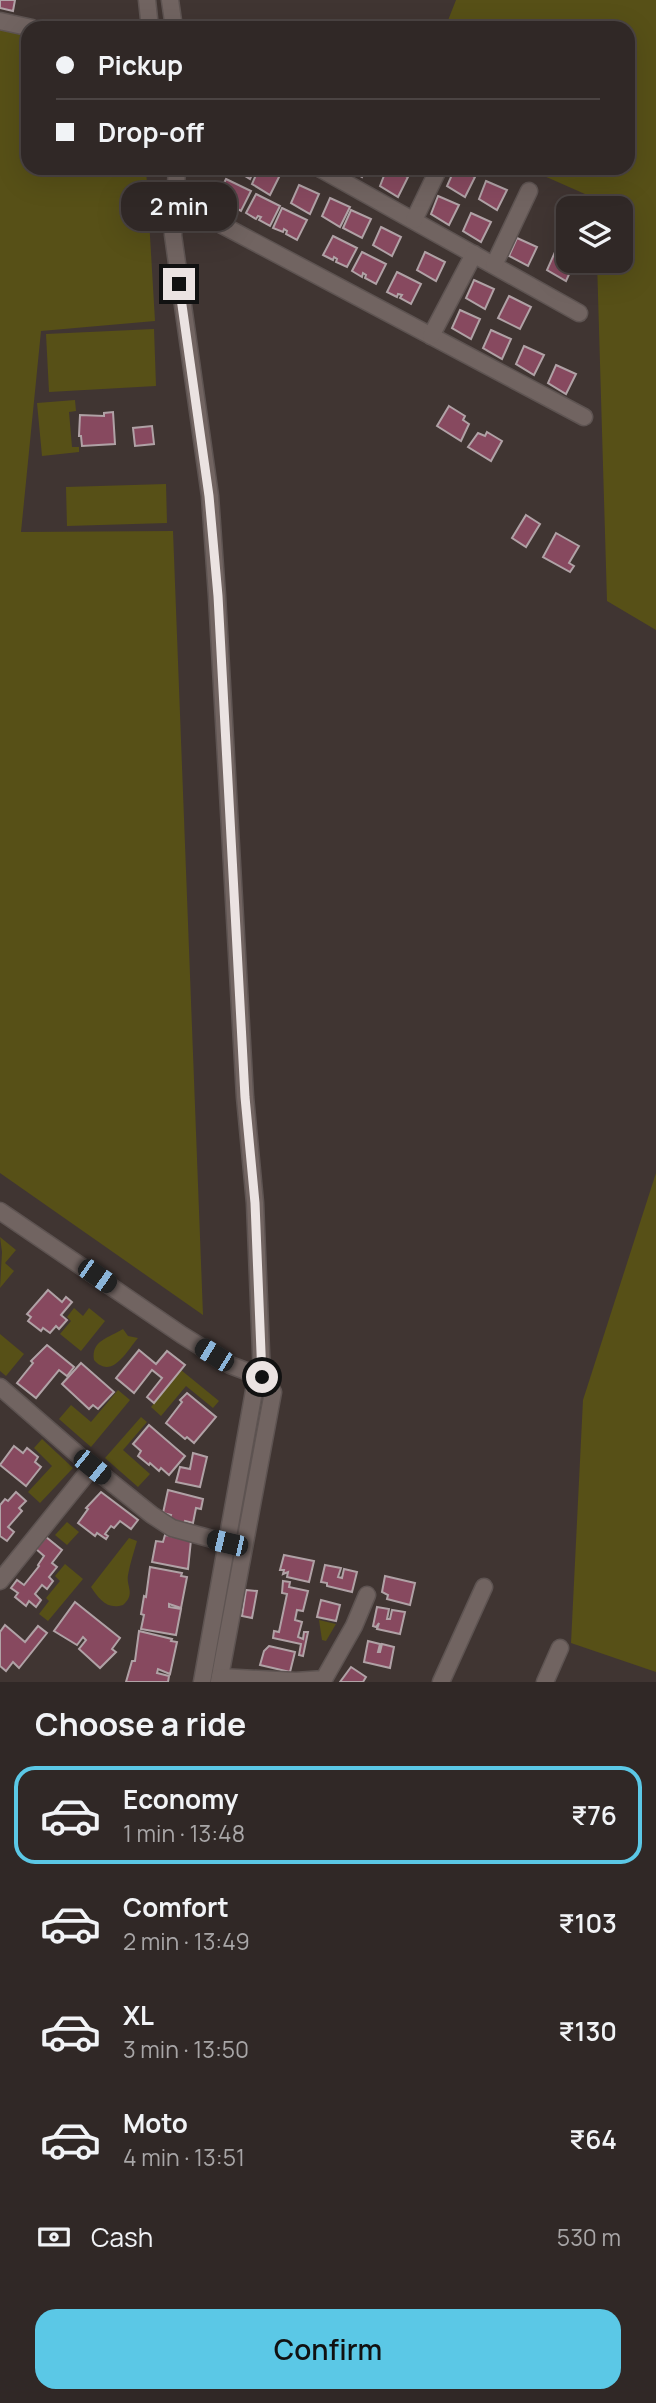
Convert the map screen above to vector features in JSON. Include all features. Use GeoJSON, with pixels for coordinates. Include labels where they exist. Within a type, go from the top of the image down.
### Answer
{"type":"FeatureCollection","features":[{"type":"Feature","properties":{"kind":"street"},"geometry":{"type":"LineString","coordinates":[[147,0],[149,21]]}},
{"type":"Feature","properties":{"kind":"street"},"geometry":{"type":"LineString","coordinates":[[170,0],[173,21]]}},
{"type":"Feature","properties":{"kind":"street"},"geometry":{"type":"LineString","coordinates":[[0,21],[21,26]]}},
{"type":"Feature","properties":{"kind":"street"},"geometry":{"type":"LineString","coordinates":[[167,175],[209,496],[218,596],[245,1097],[255,1203],[262,1377],[254,1391],[202,1682]]}},
{"type":"Feature","properties":{"kind":"street"},"geometry":{"type":"LineString","coordinates":[[173,235],[177,175]]}},
{"type":"Feature","properties":{"kind":"street"},"geometry":{"type":"LineString","coordinates":[[173,235],[177,175]]}},
{"type":"Feature","properties":{"kind":"street"},"geometry":{"type":"LineString","coordinates":[[335,175],[579,313]]}},
{"type":"Feature","properties":{"kind":"street"},"geometry":{"type":"LineString","coordinates":[[414,220],[436,175]]}},
{"type":"Feature","properties":{"kind":"street"},"geometry":{"type":"LineString","coordinates":[[494,265],[529,191]]}},
{"type":"Feature","properties":{"kind":"street"},"geometry":{"type":"LineString","coordinates":[[175,201],[584,417]]}},
{"type":"Feature","properties":{"kind":"street"},"geometry":{"type":"LineString","coordinates":[[431,336],[474,254]]}},
{"type":"Feature","properties":{"kind":"street"},"geometry":{"type":"LineString","coordinates":[[0,1211],[182,1335],[230,1365],[262,1377],[273,1392],[220,1679],[324,1679],[354,1626],[367,1595]]}},
{"type":"Feature","properties":{"kind":"street"},"geometry":{"type":"LineString","coordinates":[[0,1387],[152,1515],[172,1528],[227,1543]]}},
{"type":"Feature","properties":{"kind":"street"},"geometry":{"type":"LineString","coordinates":[[0,1581],[92,1467]]}},
{"type":"Feature","properties":{"kind":"street"},"geometry":{"type":"LineString","coordinates":[[441,1682],[484,1587]]}},
{"type":"Feature","properties":{"kind":"street"},"geometry":{"type":"LineString","coordinates":[[545,1682],[560,1648]]}},
{"type":"Feature","properties":{"kind":"shaded area"},"geometry":{"type":"Polygon","coordinates":[[[456,0],[656,0],[656,630],[607,601],[597,273],[633,273],[633,196],[589,196],[542,175],[635,175],[635,21],[448,21],[456,0]]]}},
{"type":"Feature","properties":{"kind":"shaded area"},"geometry":{"type":"Polygon","coordinates":[[[0,28],[21,34],[21,175],[146,175],[155,321],[41,331],[21,532],[173,531],[203,1315],[0,1173],[0,28]]]}},
{"type":"Feature","properties":{"kind":"shaded area"},"geometry":{"type":"Polygon","coordinates":[[[154,329],[156,386],[49,392],[46,334],[154,329]]]}},
{"type":"Feature","properties":{"kind":"shaded area"},"geometry":{"type":"Polygon","coordinates":[[[75,400],[76,411],[69,412],[72,447],[79,447],[79,452],[42,456],[37,403],[75,400]]]}},
{"type":"Feature","properties":{"kind":"shaded area"},"geometry":{"type":"Polygon","coordinates":[[[166,484],[167,523],[67,526],[66,487],[166,484]]]}},
{"type":"Feature","properties":{"kind":"shaded area"},"geometry":{"type":"Polygon","coordinates":[[[656,1173],[656,1672],[571,1643],[583,1400],[656,1173]]]}},
{"type":"Feature","properties":{"kind":"shaded area"},"geometry":{"type":"Polygon","coordinates":[[[0,1237],[16,1250],[5,1263],[14,1271],[0,1288],[2,1252],[0,1237]]]}},
{"type":"Feature","properties":{"kind":"shaded area"},"geometry":{"type":"Polygon","coordinates":[[[74,1308],[83,1316],[89,1308],[105,1321],[81,1351],[60,1334],[71,1321],[67,1317],[74,1308]]]}},
{"type":"Feature","properties":{"kind":"shaded area"},"geometry":{"type":"Polygon","coordinates":[[[123,1329],[128,1336],[138,1338],[124,1356],[113,1366],[107,1367],[94,1360],[98,1344],[123,1329]]]}},
{"type":"Feature","properties":{"kind":"shaded area"},"geometry":{"type":"Polygon","coordinates":[[[0,1334],[24,1354],[6,1376],[0,1371],[0,1334]]]}},
{"type":"Feature","properties":{"kind":"shaded area"},"geometry":{"type":"Polygon","coordinates":[[[181,1370],[219,1401],[213,1408],[186,1386],[161,1416],[151,1407],[181,1370]]]}},
{"type":"Feature","properties":{"kind":"shaded area"},"geometry":{"type":"Polygon","coordinates":[[[118,1390],[130,1400],[91,1447],[59,1419],[71,1405],[91,1422],[118,1390]]]}},
{"type":"Feature","properties":{"kind":"shaded area"},"geometry":{"type":"Polygon","coordinates":[[[141,1417],[147,1422],[123,1450],[150,1474],[138,1487],[105,1458],[141,1417]]]}},
{"type":"Feature","properties":{"kind":"shaded area"},"geometry":{"type":"Polygon","coordinates":[[[42,1439],[73,1468],[40,1503],[28,1492],[52,1466],[34,1448],[42,1439]]]}},
{"type":"Feature","properties":{"kind":"shaded area"},"geometry":{"type":"Polygon","coordinates":[[[67,1522],[79,1532],[67,1545],[55,1535],[67,1522]]]}},
{"type":"Feature","properties":{"kind":"shaded area"},"geometry":{"type":"Polygon","coordinates":[[[129,1538],[137,1541],[128,1575],[129,1597],[123,1605],[108,1605],[91,1587],[129,1538]]]}},
{"type":"Feature","properties":{"kind":"shaded area"},"geometry":{"type":"Polygon","coordinates":[[[65,1564],[83,1579],[48,1621],[39,1614],[49,1601],[46,1598],[60,1581],[55,1576],[65,1564]]]}},
{"type":"Feature","properties":{"kind":"shaded area"},"geometry":{"type":"Polygon","coordinates":[[[319,1620],[336,1624],[326,1641],[322,1640],[319,1620]]]}},
{"type":"Feature","properties":{"kind":"building"},"geometry":{"type":"Polygon","coordinates":[[[0,0],[15,0],[13,11],[0,8],[0,0]]]}},
{"type":"Feature","properties":{"kind":"building"},"geometry":{"type":"Polygon","coordinates":[[[256,175],[280,175],[270,195],[252,184],[256,175]]]}},
{"type":"Feature","properties":{"kind":"building"},"geometry":{"type":"Polygon","coordinates":[[[384,175],[408,177],[398,197],[380,186],[384,175]]]}},
{"type":"Feature","properties":{"kind":"building"},"geometry":{"type":"Polygon","coordinates":[[[452,175],[475,177],[465,197],[447,186],[452,175]]]}},
{"type":"Feature","properties":{"kind":"building"},"geometry":{"type":"Polygon","coordinates":[[[226,179],[251,191],[241,211],[228,201],[226,204],[216,199],[226,179]]]}},
{"type":"Feature","properties":{"kind":"building"},"geometry":{"type":"Polygon","coordinates":[[[486,181],[507,190],[497,210],[479,199],[486,181]]]}},
{"type":"Feature","properties":{"kind":"building"},"geometry":{"type":"Polygon","coordinates":[[[299,185],[319,194],[310,214],[291,203],[299,185]]]}},
{"type":"Feature","properties":{"kind":"building"},"geometry":{"type":"Polygon","coordinates":[[[256,194],[280,206],[270,226],[259,220],[261,217],[256,219],[246,213],[256,194]]]}},
{"type":"Feature","properties":{"kind":"building"},"geometry":{"type":"Polygon","coordinates":[[[438,196],[459,205],[449,225],[431,214],[438,196]]]}},
{"type":"Feature","properties":{"kind":"building"},"geometry":{"type":"Polygon","coordinates":[[[330,198],[350,207],[340,227],[322,216],[330,198]]]}},
{"type":"Feature","properties":{"kind":"building"},"geometry":{"type":"Polygon","coordinates":[[[282,208],[307,220],[297,240],[286,234],[284,229],[283,232],[273,228],[282,208]]]}},
{"type":"Feature","properties":{"kind":"building"},"geometry":{"type":"Polygon","coordinates":[[[351,210],[371,219],[362,238],[343,228],[351,210]]]}},
{"type":"Feature","properties":{"kind":"building"},"geometry":{"type":"Polygon","coordinates":[[[471,213],[491,222],[481,242],[463,231],[471,213]]]}},
{"type":"Feature","properties":{"kind":"building"},"geometry":{"type":"Polygon","coordinates":[[[381,227],[401,237],[392,256],[373,245],[381,227]]]}},
{"type":"Feature","properties":{"kind":"building"},"geometry":{"type":"Polygon","coordinates":[[[333,236],[357,248],[347,267],[336,262],[334,257],[333,260],[323,255],[333,236]]]}},
{"type":"Feature","properties":{"kind":"building"},"geometry":{"type":"Polygon","coordinates":[[[517,238],[537,247],[528,266],[509,256],[517,238]]]}},
{"type":"Feature","properties":{"kind":"building"},"geometry":{"type":"Polygon","coordinates":[[[362,252],[386,264],[376,284],[365,278],[363,273],[362,277],[352,271],[362,252]]]}},
{"type":"Feature","properties":{"kind":"building"},"geometry":{"type":"Polygon","coordinates":[[[425,252],[445,262],[436,281],[417,270],[425,252]]]}},
{"type":"Feature","properties":{"kind":"building"},"geometry":{"type":"Polygon","coordinates":[[[555,252],[556,273],[570,273],[566,281],[547,270],[555,252]]]}},
{"type":"Feature","properties":{"kind":"building"},"geometry":{"type":"Polygon","coordinates":[[[397,272],[421,284],[411,304],[400,298],[402,295],[398,294],[397,297],[387,292],[397,272]]]}},
{"type":"Feature","properties":{"kind":"building"},"geometry":{"type":"Polygon","coordinates":[[[474,280],[494,289],[485,309],[466,298],[474,280]]]}},
{"type":"Feature","properties":{"kind":"building"},"geometry":{"type":"Polygon","coordinates":[[[509,296],[531,307],[520,329],[498,318],[509,296]]]}},
{"type":"Feature","properties":{"kind":"building"},"geometry":{"type":"Polygon","coordinates":[[[460,310],[480,319],[471,339],[452,328],[460,310]]]}},
{"type":"Feature","properties":{"kind":"building"},"geometry":{"type":"Polygon","coordinates":[[[491,330],[511,339],[502,359],[483,348],[491,330]]]}},
{"type":"Feature","properties":{"kind":"building"},"geometry":{"type":"Polygon","coordinates":[[[524,346],[544,355],[534,375],[516,364],[524,346]]]}},
{"type":"Feature","properties":{"kind":"building"},"geometry":{"type":"Polygon","coordinates":[[[556,365],[576,374],[566,394],[548,383],[556,365]]]}},
{"type":"Feature","properties":{"kind":"building"},"geometry":{"type":"Polygon","coordinates":[[[449,406],[465,416],[463,420],[469,424],[461,441],[437,426],[449,406]]]}},
{"type":"Feature","properties":{"kind":"building"},"geometry":{"type":"Polygon","coordinates":[[[113,412],[115,444],[82,446],[79,436],[80,415],[104,416],[104,413],[113,412]]]}},
{"type":"Feature","properties":{"kind":"building"},"geometry":{"type":"Polygon","coordinates":[[[152,426],[154,444],[135,446],[133,428],[152,426]]]}},
{"type":"Feature","properties":{"kind":"building"},"geometry":{"type":"Polygon","coordinates":[[[487,432],[502,441],[491,461],[468,447],[478,433],[485,436],[487,432]]]}},
{"type":"Feature","properties":{"kind":"building"},"geometry":{"type":"Polygon","coordinates":[[[526,515],[540,524],[526,547],[512,538],[526,515]]]}},
{"type":"Feature","properties":{"kind":"building"},"geometry":{"type":"Polygon","coordinates":[[[556,533],[579,546],[569,563],[574,566],[570,572],[543,557],[556,533]]]}},
{"type":"Feature","properties":{"kind":"building"},"geometry":{"type":"Polygon","coordinates":[[[48,1290],[62,1302],[66,1297],[72,1302],[61,1315],[67,1320],[59,1329],[56,1326],[50,1333],[43,1328],[41,1331],[28,1321],[31,1317],[27,1314],[48,1290]]]}},
{"type":"Feature","properties":{"kind":"building"},"geometry":{"type":"Polygon","coordinates":[[[47,1345],[74,1367],[67,1376],[59,1370],[36,1398],[17,1383],[33,1363],[31,1361],[47,1345]]]}},
{"type":"Feature","properties":{"kind":"building"},"geometry":{"type":"Polygon","coordinates":[[[139,1350],[156,1364],[167,1351],[185,1365],[154,1403],[147,1397],[162,1378],[152,1370],[134,1393],[116,1378],[139,1350]]]}},
{"type":"Feature","properties":{"kind":"building"},"geometry":{"type":"Polygon","coordinates":[[[81,1363],[114,1392],[98,1409],[93,1405],[89,1409],[62,1384],[81,1363]]]}},
{"type":"Feature","properties":{"kind":"building"},"geometry":{"type":"Polygon","coordinates":[[[187,1393],[216,1417],[194,1443],[166,1423],[187,1393]]]}},
{"type":"Feature","properties":{"kind":"building"},"geometry":{"type":"Polygon","coordinates":[[[149,1425],[185,1456],[169,1475],[138,1456],[141,1451],[133,1444],[149,1425]]]}},
{"type":"Feature","properties":{"kind":"building"},"geometry":{"type":"Polygon","coordinates":[[[14,1446],[23,1453],[27,1448],[38,1457],[35,1462],[41,1467],[26,1486],[0,1465],[14,1446]]]}},
{"type":"Feature","properties":{"kind":"building"},"geometry":{"type":"Polygon","coordinates":[[[193,1453],[207,1457],[200,1487],[176,1482],[180,1467],[190,1469],[193,1453]]]}},
{"type":"Feature","properties":{"kind":"building"},"geometry":{"type":"Polygon","coordinates":[[[168,1490],[203,1499],[201,1509],[196,1508],[193,1523],[169,1521],[171,1515],[163,1513],[168,1490]]]}},
{"type":"Feature","properties":{"kind":"building"},"geometry":{"type":"Polygon","coordinates":[[[16,1492],[26,1501],[19,1508],[22,1511],[8,1527],[14,1532],[7,1541],[0,1536],[0,1505],[16,1492]]]}},
{"type":"Feature","properties":{"kind":"building"},"geometry":{"type":"Polygon","coordinates":[[[101,1492],[138,1520],[131,1529],[120,1521],[114,1528],[111,1526],[105,1534],[108,1536],[106,1539],[97,1533],[95,1536],[78,1523],[88,1509],[86,1508],[101,1492]]]}},
{"type":"Feature","properties":{"kind":"building"},"geometry":{"type":"Polygon","coordinates":[[[165,1535],[191,1540],[188,1569],[152,1562],[156,1541],[163,1542],[165,1535]]]}},
{"type":"Feature","properties":{"kind":"building"},"geometry":{"type":"Polygon","coordinates":[[[46,1537],[62,1550],[52,1563],[57,1567],[49,1577],[53,1581],[47,1589],[42,1585],[35,1594],[41,1600],[36,1607],[29,1601],[26,1606],[15,1597],[18,1593],[11,1588],[17,1580],[24,1585],[39,1566],[44,1556],[36,1549],[46,1537]]]}},
{"type":"Feature","properties":{"kind":"building"},"geometry":{"type":"Polygon","coordinates":[[[284,1555],[314,1561],[309,1582],[287,1577],[288,1572],[283,1574],[284,1570],[280,1570],[284,1555]]]}},
{"type":"Feature","properties":{"kind":"building"},"geometry":{"type":"Polygon","coordinates":[[[325,1565],[341,1568],[338,1577],[342,1578],[344,1569],[357,1572],[352,1592],[321,1582],[325,1565]]]}},
{"type":"Feature","properties":{"kind":"building"},"geometry":{"type":"Polygon","coordinates":[[[150,1567],[182,1573],[181,1576],[187,1577],[181,1608],[169,1604],[169,1607],[181,1609],[176,1635],[141,1629],[144,1615],[141,1614],[150,1567]]]}},
{"type":"Feature","properties":{"kind":"building"},"geometry":{"type":"Polygon","coordinates":[[[385,1576],[415,1583],[410,1605],[387,1599],[388,1595],[382,1592],[385,1576]]]}},
{"type":"Feature","properties":{"kind":"building"},"geometry":{"type":"Polygon","coordinates":[[[283,1581],[290,1582],[289,1587],[308,1591],[303,1611],[297,1610],[295,1620],[302,1622],[298,1637],[303,1639],[304,1632],[308,1632],[303,1656],[299,1655],[301,1644],[273,1638],[274,1631],[279,1632],[287,1594],[282,1593],[283,1581]]]}},
{"type":"Feature","properties":{"kind":"building"},"geometry":{"type":"Polygon","coordinates":[[[246,1590],[257,1591],[252,1618],[242,1616],[246,1590]]]}},
{"type":"Feature","properties":{"kind":"building"},"geometry":{"type":"Polygon","coordinates":[[[321,1600],[340,1605],[336,1621],[317,1617],[321,1600]]]}},
{"type":"Feature","properties":{"kind":"building"},"geometry":{"type":"Polygon","coordinates":[[[75,1602],[120,1638],[112,1649],[116,1652],[100,1668],[79,1649],[86,1640],[83,1637],[77,1645],[54,1631],[75,1602]]]}},
{"type":"Feature","properties":{"kind":"building"},"geometry":{"type":"Polygon","coordinates":[[[377,1607],[389,1609],[387,1619],[390,1619],[392,1610],[405,1612],[400,1634],[377,1629],[379,1623],[376,1627],[373,1626],[377,1607]]]}},
{"type":"Feature","properties":{"kind":"building"},"geometry":{"type":"Polygon","coordinates":[[[5,1625],[25,1642],[38,1626],[47,1633],[19,1668],[13,1662],[6,1671],[0,1666],[0,1632],[5,1625]]]}},
{"type":"Feature","properties":{"kind":"building"},"geometry":{"type":"Polygon","coordinates":[[[139,1631],[177,1642],[170,1674],[158,1669],[157,1673],[169,1676],[168,1682],[126,1682],[132,1661],[135,1661],[139,1631]]]}},
{"type":"Feature","properties":{"kind":"building"},"geometry":{"type":"Polygon","coordinates":[[[368,1641],[380,1644],[378,1652],[382,1644],[394,1647],[390,1668],[364,1662],[368,1641]]]}},
{"type":"Feature","properties":{"kind":"building"},"geometry":{"type":"Polygon","coordinates":[[[269,1646],[295,1652],[290,1672],[260,1665],[264,1651],[269,1646]]]}},
{"type":"Feature","properties":{"kind":"building"},"geometry":{"type":"Polygon","coordinates":[[[351,1667],[366,1677],[363,1682],[340,1682],[351,1667]]]}},
{"type":"Feature","properties":{"kind":"route"},"geometry":{"type":"LineString","coordinates":[[179,284],[209,496],[218,596],[245,1097],[255,1203],[262,1377]]}}]}
